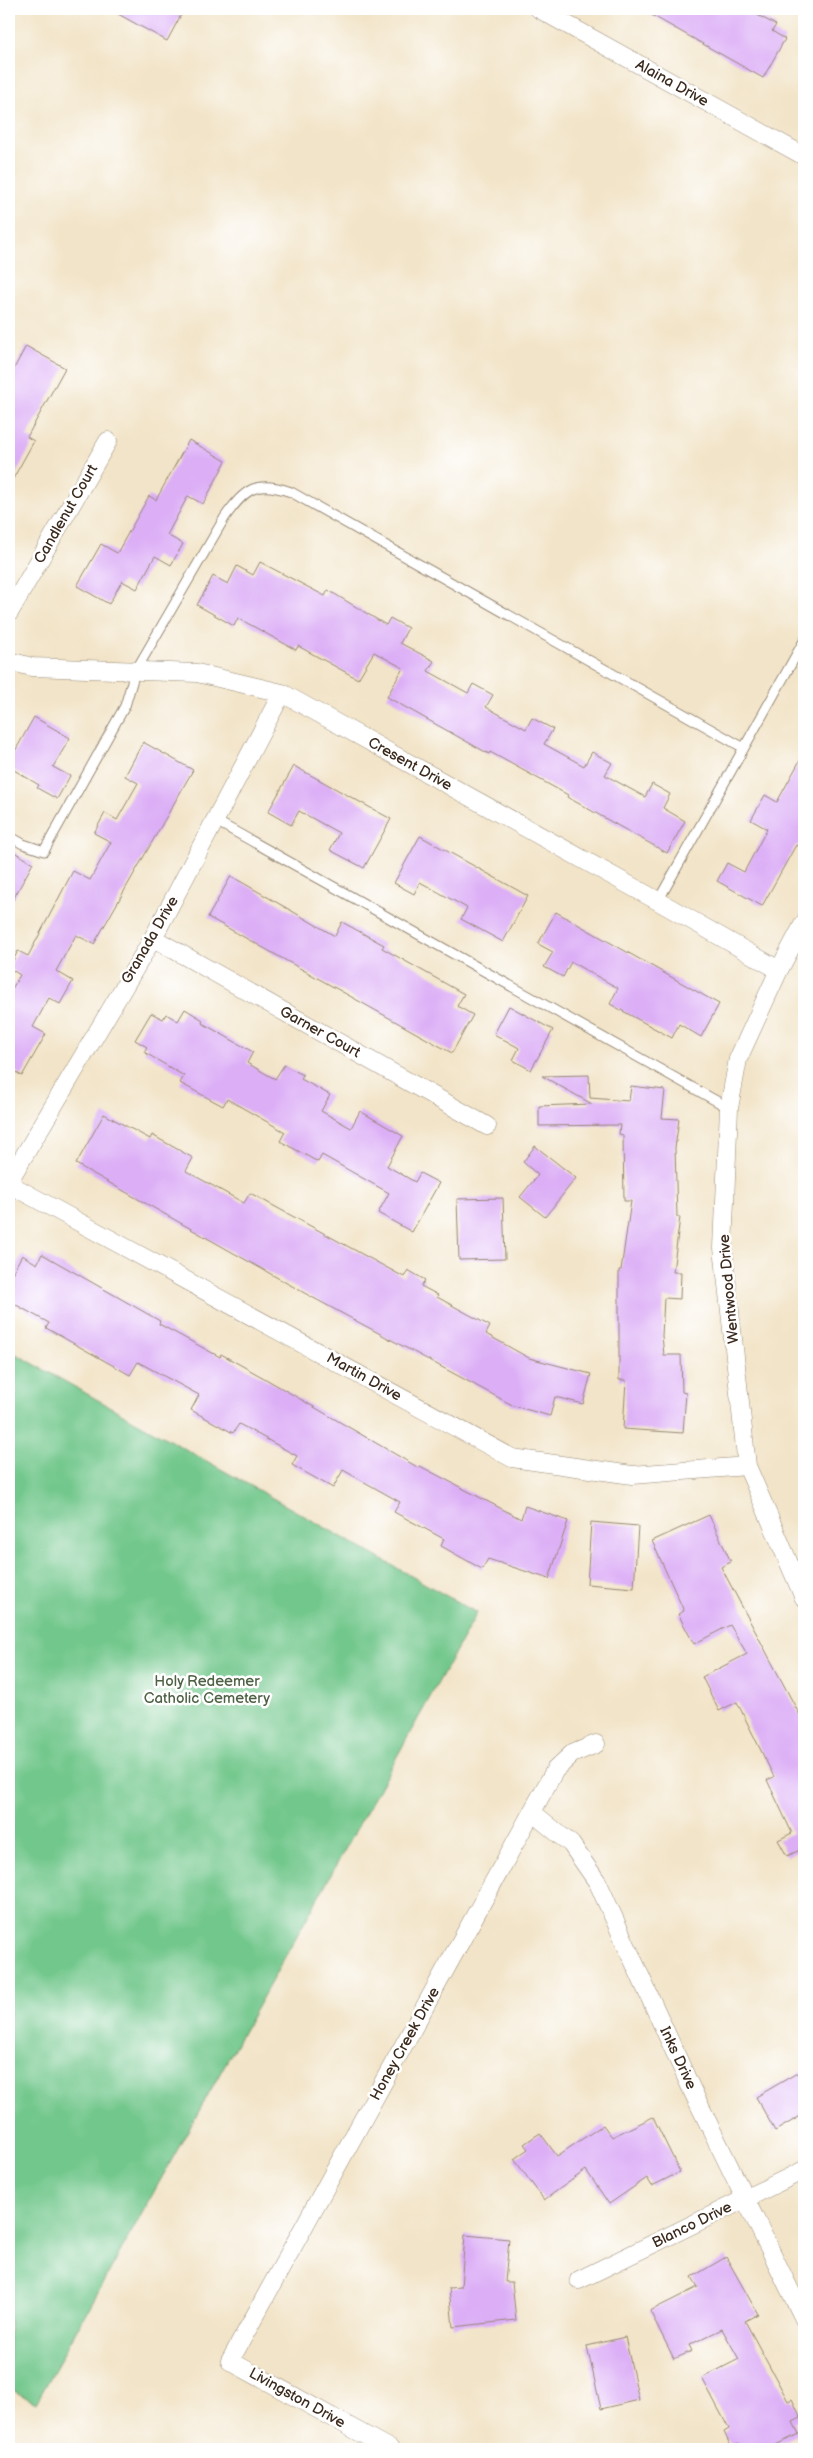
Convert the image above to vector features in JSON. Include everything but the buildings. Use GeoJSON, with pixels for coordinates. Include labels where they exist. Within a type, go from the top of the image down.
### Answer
{"type":"FeatureCollection","features":[{"type":"Feature","properties":{"kind":"street","name":"Alaina Drive"},"geometry":{"type":"LineString","coordinates":[[539,9],[804,156]]}},
{"type":"Feature","properties":{"kind":"street","name":"Candlenut Court"},"geometry":{"type":"LineString","coordinates":[[9,613],[108,441]]}},
{"type":"Feature","properties":{"kind":"street","name":"Cresent Drive"},"geometry":{"type":"LineString","coordinates":[[9,661],[32,667],[197,673],[282,694],[658,901],[779,970]]}},
{"type":"Feature","properties":{"kind":"street","name":"Granada Drive"},"geometry":{"type":"LineString","coordinates":[[9,1183],[152,938],[282,694]]}},
{"type":"Feature","properties":{"kind":"street","name":"Wentwood Drive"},"geometry":{"type":"LineString","coordinates":[[804,923],[779,970],[738,1059],[729,1108],[723,1248],[747,1466],[804,1598]]}},
{"type":"Feature","properties":{"kind":"street","name":"Garner Court"},"geometry":{"type":"LineString","coordinates":[[152,938],[488,1126]]}},
{"type":"Feature","properties":{"kind":"street","name":"Martin Drive"},"geometry":{"type":"LineString","coordinates":[[9,1183],[512,1458],[632,1475],[747,1466]]}},
{"type":"Feature","properties":{"kind":"street","name":"Honey Creek Drive"},"geometry":{"type":"LineString","coordinates":[[230,2361],[555,1770],[572,1754],[596,1744]]}},
{"type":"Feature","properties":{"kind":"street","name":"Inks Drive"},"geometry":{"type":"LineString","coordinates":[[533,1813],[572,1844],[598,1883],[692,2090],[804,2319]]}},
{"type":"Feature","properties":{"kind":"street","name":"Blanco Drive"},"geometry":{"type":"LineString","coordinates":[[579,2280],[804,2170]]}},
{"type":"Feature","properties":{"kind":"street","name":"Livingston Drive"},"geometry":{"type":"LineString","coordinates":[[230,2361],[390,2449]]}},
{"type":"Feature","properties":{"kind":"lane"},"geometry":{"type":"LineString","coordinates":[[9,836],[23,844],[44,851],[125,706],[135,672],[225,517],[241,495],[254,487],[275,486],[291,492],[744,748]]}},
{"type":"Feature","properties":{"kind":"lane"},"geometry":{"type":"LineString","coordinates":[[658,901],[804,641]]}},
{"type":"Feature","properties":{"kind":"lane"},"geometry":{"type":"LineString","coordinates":[[216,821],[729,1108]]}},
{"type":"Feature","properties":{"kind":"green space","name":"Holy Redeemer Catholic Cemetery"},"geometry":{"type":"Polygon","coordinates":[[[9,1350],[477,1613],[36,2403],[9,2388],[9,1350]]]}}]}
